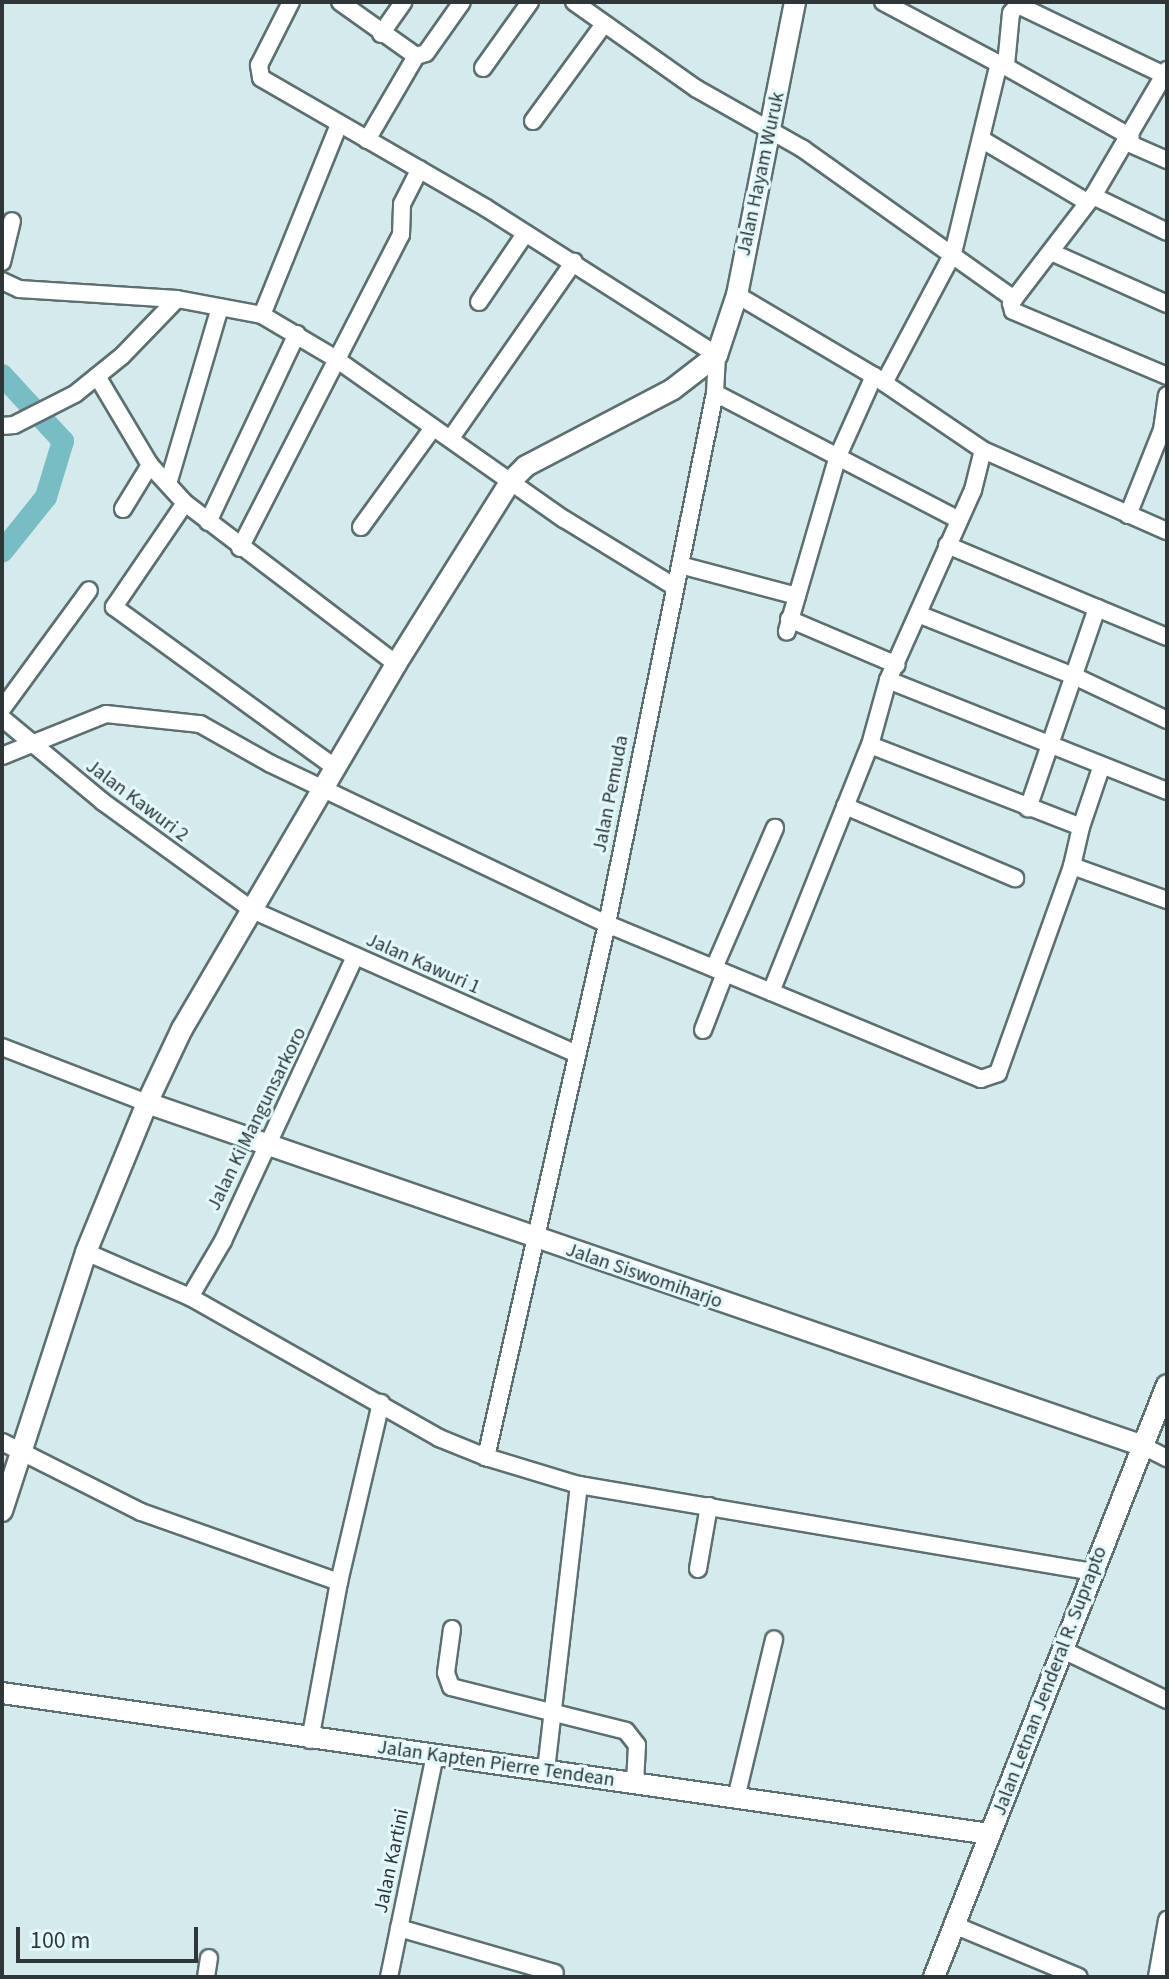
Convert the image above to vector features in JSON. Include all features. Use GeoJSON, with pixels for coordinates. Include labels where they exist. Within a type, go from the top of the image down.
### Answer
{"type":"FeatureCollection","features":[{"type":"Feature","properties":{"kind":"main road","name":"Jalan Hayam Wuruk"},"geometry":{"type":"LineString","coordinates":[[720,350],[737,295],[795,2]]}},
{"type":"Feature","properties":{"kind":"main road"},"geometry":{"type":"LineString","coordinates":[[2,1511],[11,1446],[147,1103],[182,1029],[396,664],[511,481],[538,460],[673,389],[720,350]]}},
{"type":"Feature","properties":{"kind":"main road","name":"Jalan Siswomiharjo"},"geometry":{"type":"LineString","coordinates":[[147,1103],[265,1148],[1143,1446]]}},
{"type":"Feature","properties":{"kind":"main road","name":"Jalan Letnan Jenderal R. Suprapto"},"geometry":{"type":"LineString","coordinates":[[934,1977],[1167,1385]]}},
{"type":"Feature","properties":{"kind":"main road","name":"Jalan Kapten Pierre Tendean"},"geometry":{"type":"LineString","coordinates":[[2,1693],[310,1740],[435,1754],[990,1834]]}},
{"type":"Feature","properties":{"kind":"street"},"geometry":{"type":"LineString","coordinates":[[291,2],[258,73],[720,350]]}},
{"type":"Feature","properties":{"kind":"street"},"geometry":{"type":"LineString","coordinates":[[340,2],[416,56]]}},
{"type":"Feature","properties":{"kind":"street"},"geometry":{"type":"LineString","coordinates":[[381,34],[403,2]]}},
{"type":"Feature","properties":{"kind":"street"},"geometry":{"type":"LineString","coordinates":[[367,140],[416,56],[426,53],[462,2]]}},
{"type":"Feature","properties":{"kind":"street"},"geometry":{"type":"LineString","coordinates":[[483,68],[530,2]]}},
{"type":"Feature","properties":{"kind":"street"},"geometry":{"type":"LineString","coordinates":[[574,2],[697,89],[771,130],[953,253],[1014,299]]}},
{"type":"Feature","properties":{"kind":"street"},"geometry":{"type":"LineString","coordinates":[[883,2],[1002,64],[1167,160]]}},
{"type":"Feature","properties":{"kind":"street"},"geometry":{"type":"LineString","coordinates":[[897,665],[788,625],[838,456],[953,253],[1002,64],[1011,13],[1018,5],[1164,81],[1130,140],[1090,199],[1014,299],[1013,311],[1167,376]]}},
{"type":"Feature","properties":{"kind":"street"},"geometry":{"type":"LineString","coordinates":[[533,121],[604,24]]}},
{"type":"Feature","properties":{"kind":"street"},"geometry":{"type":"LineString","coordinates":[[262,315],[339,124]]}},
{"type":"Feature","properties":{"kind":"street"},"geometry":{"type":"LineString","coordinates":[[981,139],[1090,199],[1167,232]]}},
{"type":"Feature","properties":{"kind":"street"},"geometry":{"type":"LineString","coordinates":[[240,548],[401,235],[402,204],[420,169]]}},
{"type":"Feature","properties":{"kind":"street"},"geometry":{"type":"LineString","coordinates":[[2,262],[12,221]]}},
{"type":"Feature","properties":{"kind":"street"},"geometry":{"type":"LineString","coordinates":[[479,302],[525,234]]}},
{"type":"Feature","properties":{"kind":"street"},"geometry":{"type":"LineString","coordinates":[[1051,252],[1167,304]]}},
{"type":"Feature","properties":{"kind":"street"},"geometry":{"type":"LineString","coordinates":[[451,438],[574,262]]}},
{"type":"Feature","properties":{"kind":"street"},"geometry":{"type":"LineString","coordinates":[[2,281],[19,289],[177,299],[262,315],[336,359],[511,481],[675,587]]}},
{"type":"Feature","properties":{"kind":"street"},"geometry":{"type":"LineString","coordinates":[[737,295],[879,379],[983,450],[1167,531]]}},
{"type":"Feature","properties":{"kind":"street"},"geometry":{"type":"LineString","coordinates":[[8,426],[75,394],[177,299]]}},
{"type":"Feature","properties":{"kind":"street"},"geometry":{"type":"LineString","coordinates":[[168,484],[220,307]]}},
{"type":"Feature","properties":{"kind":"street"},"geometry":{"type":"LineString","coordinates":[[208,522],[297,334]]}},
{"type":"Feature","properties":{"kind":"street","name":"Jalan Pemuda"},"geometry":{"type":"LineString","coordinates":[[486,1457],[533,1239],[607,924],[715,393],[720,350]]}},
{"type":"Feature","properties":{"kind":"street"},"geometry":{"type":"LineString","coordinates":[[97,376],[150,465],[185,503],[240,548],[396,664]]}},
{"type":"Feature","properties":{"kind":"street"},"geometry":{"type":"LineString","coordinates":[[715,393],[959,520]]}},
{"type":"Feature","properties":{"kind":"street"},"geometry":{"type":"LineString","coordinates":[[1128,515],[1162,430],[1167,395]]}},
{"type":"Feature","properties":{"kind":"street"},"geometry":{"type":"LineString","coordinates":[[361,527],[433,428]]}},
{"type":"Feature","properties":{"kind":"street"},"geometry":{"type":"LineString","coordinates":[[771,992],[870,745],[888,680],[959,520],[983,450]]}},
{"type":"Feature","properties":{"kind":"street"},"geometry":{"type":"LineString","coordinates":[[123,509],[150,465]]}},
{"type":"Feature","properties":{"kind":"street"},"geometry":{"type":"LineString","coordinates":[[114,607],[185,503]]}},
{"type":"Feature","properties":{"kind":"street"},"geometry":{"type":"LineString","coordinates":[[947,545],[1167,637]]}},
{"type":"Feature","properties":{"kind":"street"},"geometry":{"type":"LineString","coordinates":[[680,565],[797,596]]}},
{"type":"Feature","properties":{"kind":"street"},"geometry":{"type":"LineString","coordinates":[[2,709],[85,587],[334,767]]}},
{"type":"Feature","properties":{"kind":"street"},"geometry":{"type":"LineString","coordinates":[[1028,808],[1097,608]]}},
{"type":"Feature","properties":{"kind":"street"},"geometry":{"type":"LineString","coordinates":[[918,614],[1074,676],[1167,720]]}},
{"type":"Feature","properties":{"kind":"street"},"geometry":{"type":"LineString","coordinates":[[888,680],[1051,743],[1101,768],[1167,791]]}},
{"type":"Feature","properties":{"kind":"street"},"geometry":{"type":"LineString","coordinates":[[2,756],[84,719],[149,715],[217,730],[323,788],[607,924],[990,1079],[998,1073],[1072,866],[1081,827],[1101,768]]}},
{"type":"Feature","properties":{"kind":"street","name":"Jalan Kawuri 2"},"geometry":{"type":"LineString","coordinates":[[2,718],[252,910]]}},
{"type":"Feature","properties":{"kind":"street"},"geometry":{"type":"LineString","coordinates":[[870,745],[1081,827]]}},
{"type":"Feature","properties":{"kind":"street"},"geometry":{"type":"LineString","coordinates":[[845,806],[1015,878]]}},
{"type":"Feature","properties":{"kind":"street"},"geometry":{"type":"LineString","coordinates":[[703,1030],[720,971],[775,828]]}},
{"type":"Feature","properties":{"kind":"street"},"geometry":{"type":"LineString","coordinates":[[1072,866],[1167,899]]}},
{"type":"Feature","properties":{"kind":"street","name":"Jalan Kawuri 1"},"geometry":{"type":"LineString","coordinates":[[252,910],[577,1054]]}},
{"type":"Feature","properties":{"kind":"street","name":"Jalan Ki Mangunsarkoro"},"geometry":{"type":"LineString","coordinates":[[190,1297],[223,1241],[355,956]]}},
{"type":"Feature","properties":{"kind":"street"},"geometry":{"type":"LineString","coordinates":[[2,1047],[147,1103]]}},
{"type":"Feature","properties":{"kind":"street"},"geometry":{"type":"LineString","coordinates":[[86,1252],[190,1297],[439,1438],[486,1457],[579,1485],[1093,1572]]}},
{"type":"Feature","properties":{"kind":"street"},"geometry":{"type":"LineString","coordinates":[[310,1740],[339,1582],[381,1403]]}},
{"type":"Feature","properties":{"kind":"street"},"geometry":{"type":"LineString","coordinates":[[11,1446],[141,1512],[339,1582]]}},
{"type":"Feature","properties":{"kind":"street"},"geometry":{"type":"LineString","coordinates":[[1143,1446],[1167,1458]]}},
{"type":"Feature","properties":{"kind":"street"},"geometry":{"type":"LineString","coordinates":[[546,1770],[579,1485]]}},
{"type":"Feature","properties":{"kind":"street"},"geometry":{"type":"LineString","coordinates":[[698,1569],[709,1506]]}},
{"type":"Feature","properties":{"kind":"street"},"geometry":{"type":"LineString","coordinates":[[452,1629],[446,1673],[451,1687],[553,1712],[632,1736],[635,1783]]}},
{"type":"Feature","properties":{"kind":"street"},"geometry":{"type":"LineString","coordinates":[[736,1798],[774,1640]]}},
{"type":"Feature","properties":{"kind":"street"},"geometry":{"type":"LineString","coordinates":[[1063,1650],[1167,1700]]}},
{"type":"Feature","properties":{"kind":"street","name":"Jalan Kartini"},"geometry":{"type":"LineString","coordinates":[[389,1977],[435,1754]]}},
{"type":"Feature","properties":{"kind":"street"},"geometry":{"type":"LineString","coordinates":[[1157,1977],[1167,1920]]}},
{"type":"Feature","properties":{"kind":"street"},"geometry":{"type":"LineString","coordinates":[[954,1925],[1079,1977]]}},
{"type":"Feature","properties":{"kind":"street"},"geometry":{"type":"LineString","coordinates":[[399,1928],[555,1973]]}},
{"type":"Feature","properties":{"kind":"street"},"geometry":{"type":"LineString","coordinates":[[206,1977],[209,1958]]}},
{"type":"Feature","properties":{"kind":"waterway"},"geometry":{"type":"LineString","coordinates":[[2,375],[63,441],[46,497],[2,552]]}}]}
